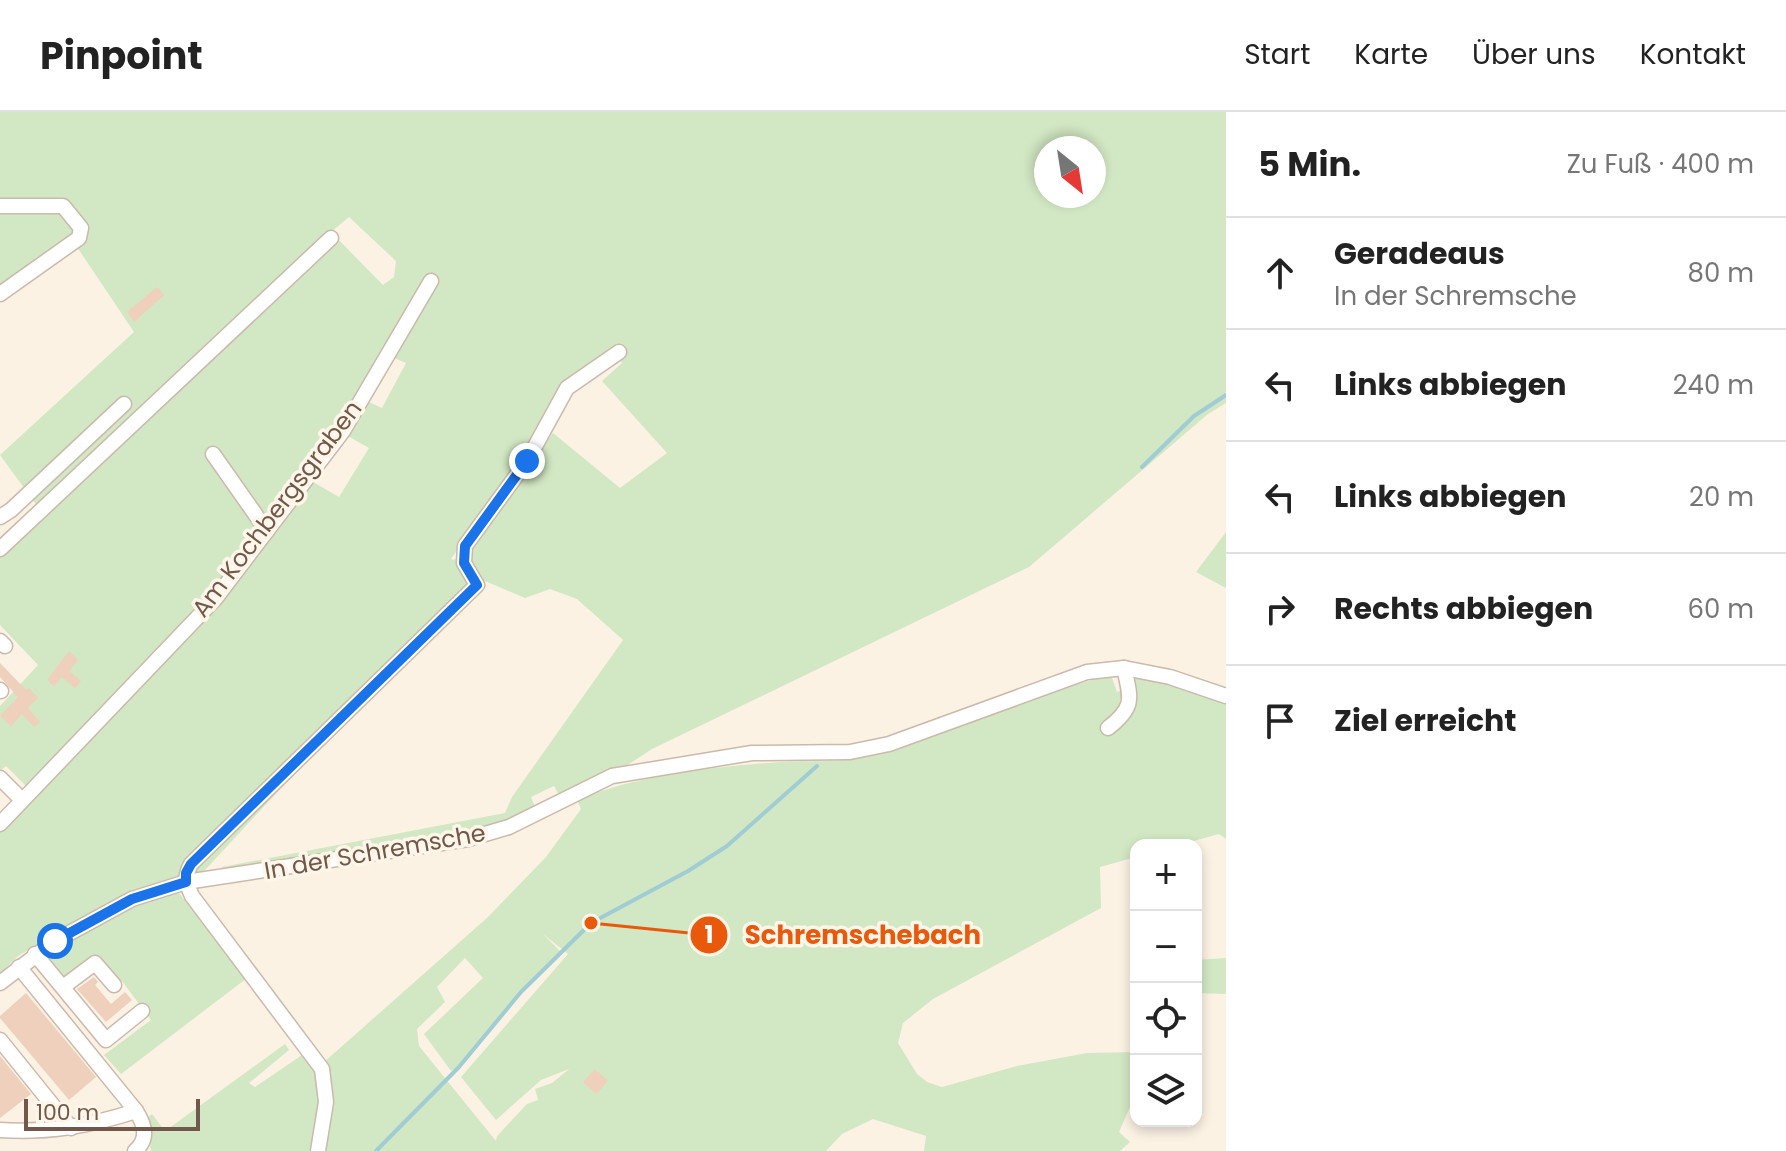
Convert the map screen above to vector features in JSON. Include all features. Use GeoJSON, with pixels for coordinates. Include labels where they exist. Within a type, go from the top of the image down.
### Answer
{"type":"FeatureCollection","features":[{"type":"Feature","properties":{"kind":"street"},"geometry":{"type":"LineString","coordinates":[[0,206],[63,206],[81,228],[79,238],[0,294]]}},
{"type":"Feature","properties":{"kind":"street"},"geometry":{"type":"LineString","coordinates":[[0,549],[331,238]]}},
{"type":"Feature","properties":{"kind":"street","name":"Am Kochbergsgraben"},"geometry":{"type":"LineString","coordinates":[[0,824],[215,599],[343,431],[431,281]]}},
{"type":"Feature","properties":{"kind":"street"},"geometry":{"type":"LineString","coordinates":[[318,1151],[326,1102],[322,1069],[192,896],[186,873],[191,864],[477,585],[464,563],[465,546],[527,461],[567,388],[619,352]]}},
{"type":"Feature","properties":{"kind":"street"},"geometry":{"type":"LineString","coordinates":[[0,517],[82,446],[124,404]]}},
{"type":"Feature","properties":{"kind":"street"},"geometry":{"type":"LineString","coordinates":[[213,454],[267,531]]}},
{"type":"Feature","properties":{"kind":"street"},"geometry":{"type":"LineString","coordinates":[[1108,728],[1123,716],[1131,701],[1124,668]]}},
{"type":"Feature","properties":{"kind":"street","name":"In der Schremsche"},"geometry":{"type":"LineString","coordinates":[[0,983],[35,954],[104,912],[132,899],[186,882],[468,839],[509,827],[612,776],[752,753],[850,752],[889,744],[1087,672],[1124,668],[1170,677],[1226,696]]}},
{"type":"Feature","properties":{"kind":"street"},"geometry":{"type":"LineString","coordinates":[[0,778],[22,800]]}},
{"type":"Feature","properties":{"kind":"street"},"geometry":{"type":"LineString","coordinates":[[35,954],[106,1040],[142,1011]]}},
{"type":"Feature","properties":{"kind":"street"},"geometry":{"type":"LineString","coordinates":[[63,987],[95,963],[114,985]]}},
{"type":"Feature","properties":{"kind":"street"},"geometry":{"type":"LineString","coordinates":[[19,967],[136,1111],[145,1133],[142,1144],[135,1151]]}},
{"type":"Feature","properties":{"kind":"street"},"geometry":{"type":"LineString","coordinates":[[0,1040],[71,1128]]}},
{"type":"Feature","properties":{"kind":"street"},"geometry":{"type":"LineString","coordinates":[[0,1130],[32,1132],[71,1128],[136,1111]]}},
{"type":"Feature","properties":{"kind":"green space"},"geometry":{"type":"Polygon","coordinates":[[[0,112],[1226,112],[1226,403],[1208,414],[1029,567],[652,749],[620,770],[559,795],[554,786],[531,797],[535,807],[509,822],[483,830],[223,873],[222,867],[505,813],[512,797],[623,640],[577,599],[550,589],[525,598],[485,581],[195,878],[127,893],[18,956],[0,974],[0,832],[35,795],[6,766],[0,771],[0,706],[38,665],[0,625],[0,542],[38,507],[0,455],[134,332],[79,250],[68,240],[0,287],[0,112]],[[349,217],[331,232],[383,285],[394,277],[396,261],[349,217]],[[612,350],[585,368],[451,559],[470,548],[553,433],[620,488],[667,453],[602,381],[622,363],[612,350]],[[380,352],[354,397],[301,475],[339,497],[369,448],[346,435],[369,402],[382,408],[406,363],[380,352]]]}},
{"type":"Feature","properties":{"kind":"green space"},"geometry":{"type":"Polygon","coordinates":[[[1226,532],[1226,588],[1196,572],[1226,532]]]}},
{"type":"Feature","properties":{"kind":"green space"},"geometry":{"type":"Polygon","coordinates":[[[1178,672],[1226,691],[1226,839],[1219,834],[1201,839],[1130,839],[1130,859],[1100,867],[1101,908],[933,999],[903,1023],[898,1043],[917,1074],[927,1082],[942,1087],[1017,1066],[1087,1053],[1130,1052],[1130,1107],[1119,1132],[1130,1142],[1120,1151],[924,1151],[926,1136],[873,1119],[842,1134],[826,1151],[320,1151],[323,1063],[488,917],[546,857],[581,809],[577,800],[626,784],[703,769],[855,758],[920,740],[1047,694],[1111,675],[1117,692],[1130,686],[1130,675],[1180,684],[1178,672]],[[543,934],[561,952],[521,992],[459,1067],[451,1071],[424,1034],[483,978],[465,958],[437,987],[445,1002],[417,1029],[419,1046],[496,1141],[497,1136],[527,1104],[538,1100],[535,1089],[552,1083],[569,1069],[541,1080],[496,1120],[461,1077],[568,954],[543,934]]]}},
{"type":"Feature","properties":{"kind":"green space"},"geometry":{"type":"Polygon","coordinates":[[[178,892],[247,978],[121,1074],[104,1055],[151,1020],[122,981],[115,981],[96,957],[65,979],[50,960],[52,951],[132,905],[178,892]]]}},
{"type":"Feature","properties":{"kind":"green space"},"geometry":{"type":"Polygon","coordinates":[[[1226,958],[1226,994],[1202,993],[1202,960],[1226,958]]]}},
{"type":"Feature","properties":{"kind":"green space"},"geometry":{"type":"Polygon","coordinates":[[[285,1044],[289,1050],[249,1083],[255,1087],[305,1053],[318,1087],[314,1151],[151,1151],[146,1119],[152,1114],[165,1131],[285,1044]]]}},
{"type":"Feature","properties":{"kind":"building"},"geometry":{"type":"Polygon","coordinates":[[[157,287],[164,295],[134,322],[127,312],[157,287]]]}},
{"type":"Feature","properties":{"kind":"building"},"geometry":{"type":"Polygon","coordinates":[[[69,651],[78,660],[69,671],[81,681],[75,688],[62,677],[54,686],[47,680],[69,651]]]}},
{"type":"Feature","properties":{"kind":"building"},"geometry":{"type":"Polygon","coordinates":[[[0,663],[38,698],[28,708],[40,722],[34,727],[22,714],[11,726],[0,716],[18,697],[0,677],[0,663]]]}},
{"type":"Feature","properties":{"kind":"building"},"geometry":{"type":"Polygon","coordinates":[[[94,977],[98,982],[95,985],[111,1004],[125,992],[132,1000],[106,1022],[77,989],[94,977]]]}},
{"type":"Feature","properties":{"kind":"building"},"geometry":{"type":"Polygon","coordinates":[[[26,993],[96,1077],[69,1100],[0,1018],[26,993]]]}},
{"type":"Feature","properties":{"kind":"building"},"geometry":{"type":"Polygon","coordinates":[[[0,1056],[31,1094],[0,1118],[0,1056]]]}},
{"type":"Feature","properties":{"kind":"building"},"geometry":{"type":"Polygon","coordinates":[[[595,1069],[608,1081],[596,1094],[583,1082],[595,1069]]]}},
{"type":"Feature","properties":{"kind":"waterway"},"geometry":{"type":"LineString","coordinates":[[1142,467],[1194,416],[1226,395]]}},
{"type":"Feature","properties":{"kind":"waterway"},"geometry":{"type":"LineString","coordinates":[[376,1151],[459,1067],[521,992],[591,923],[688,871],[727,846],[817,766]]}},
{"type":"Feature","properties":{"kind":"place","name":"Schremschebach"},"geometry":{"type":"Point","coordinates":[591,923]}},
{"type":"Feature","properties":{"kind":"route"},"geometry":{"type":"LineString","coordinates":[[55,941],[132,899],[186,882],[186,873],[191,864],[477,585],[464,563],[465,546],[527,461]]}}]}
